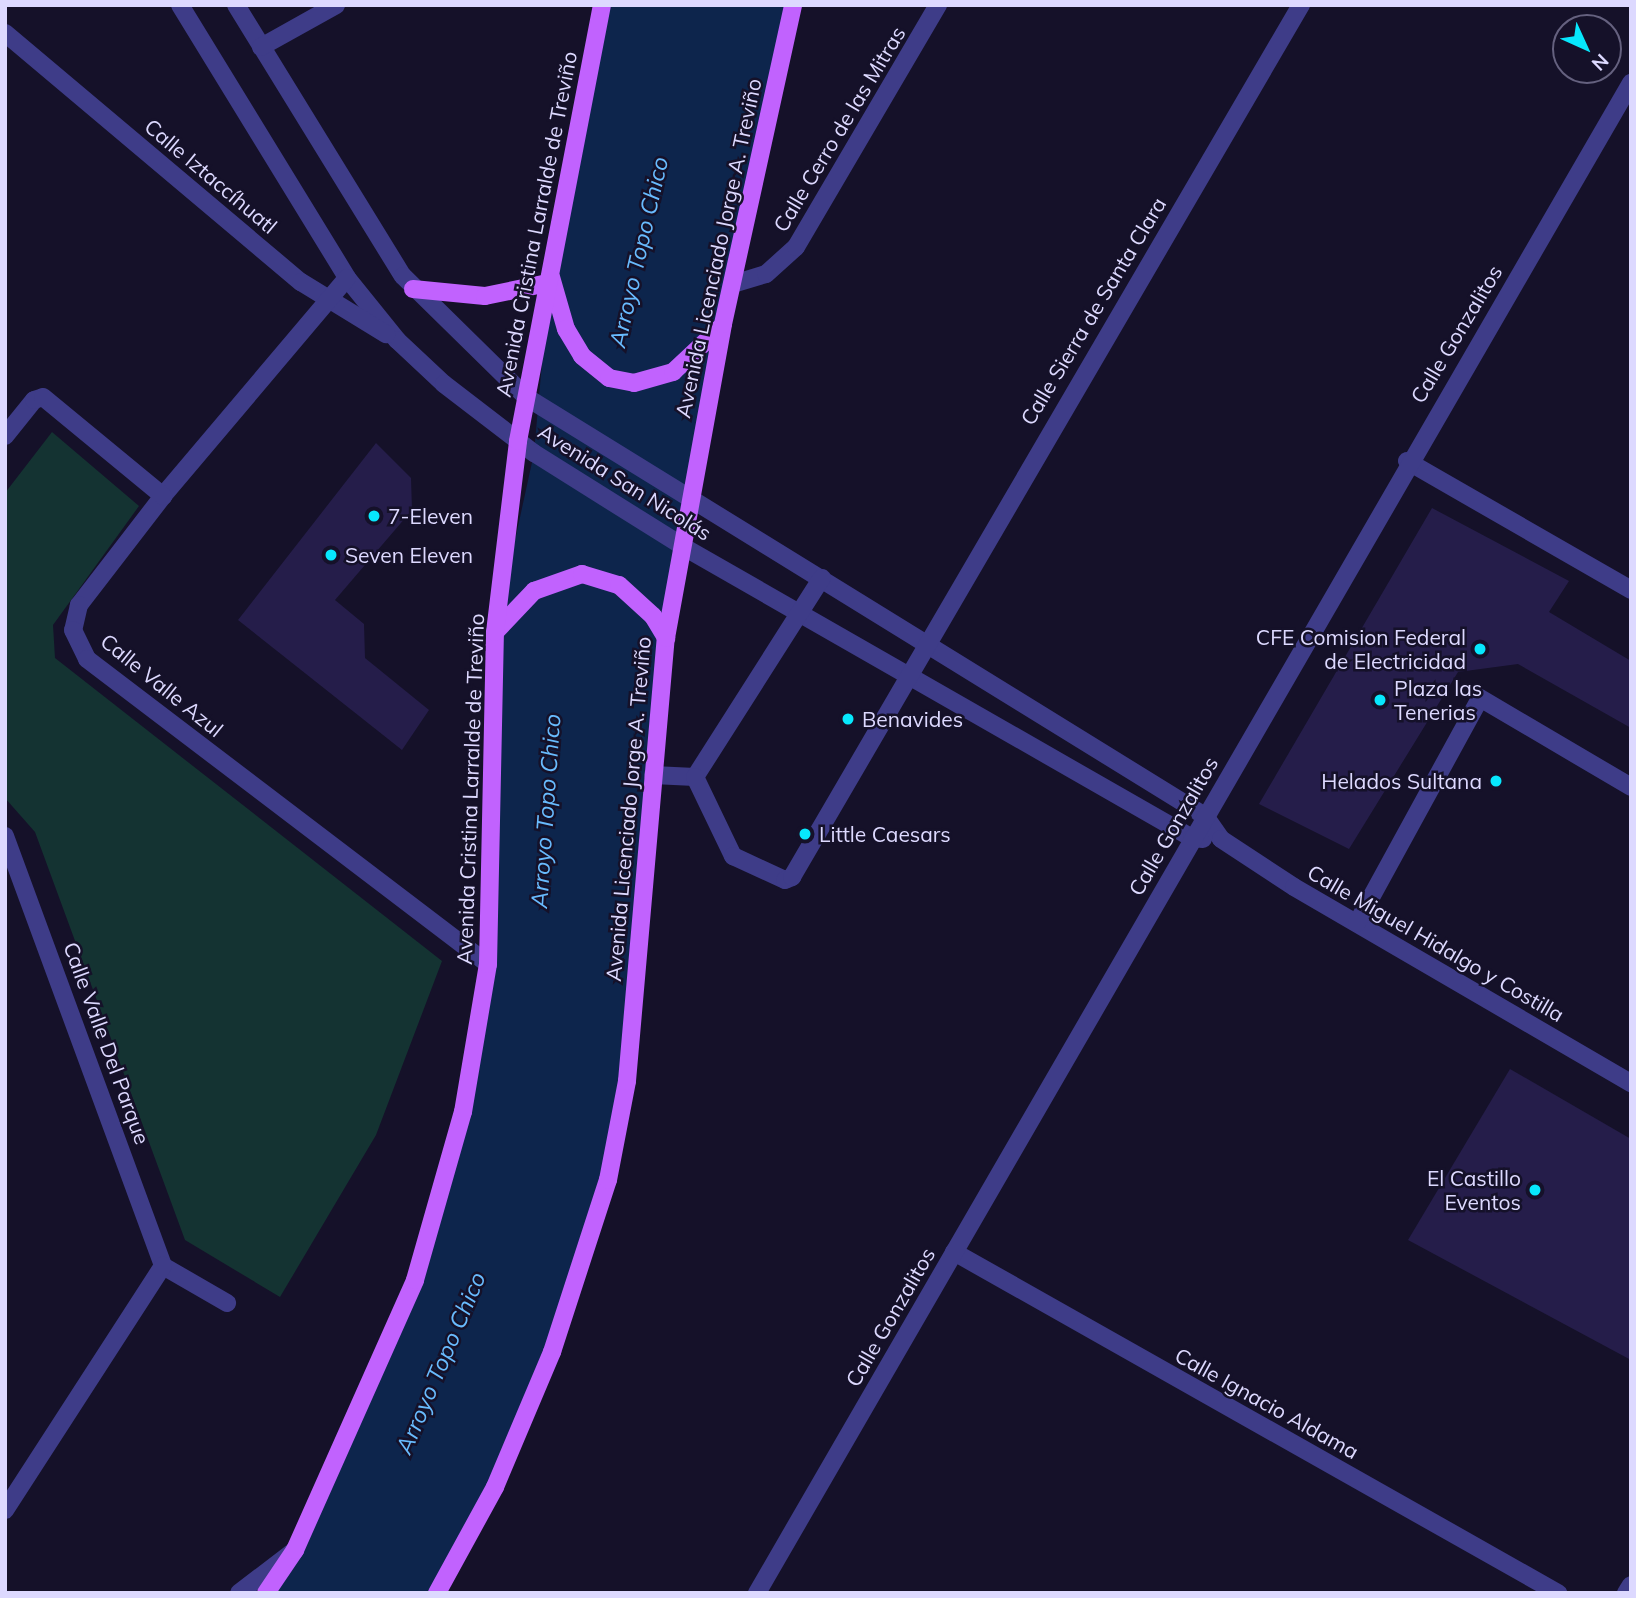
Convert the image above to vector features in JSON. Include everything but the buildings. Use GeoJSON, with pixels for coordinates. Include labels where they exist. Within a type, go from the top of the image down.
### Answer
{"type":"FeatureCollection","features":[{"type":"Feature","properties":{"kind":"main road","name":"Avenida Cristina Larralde de Treviño"},"geometry":{"type":"LineString","coordinates":[[266,1593],[295,1550],[415,1280],[444,1191],[488,964],[495,632],[518,441],[602,5]]}},
{"type":"Feature","properties":{"kind":"main road","name":"Avenida Licenciado Jorge A. Treviño"},"geometry":{"type":"LineString","coordinates":[[437,1593],[495,1487],[552,1352],[607,1180],[627,1081],[666,638],[723,324],[793,5]]}},
{"type":"Feature","properties":{"kind":"main road"},"geometry":{"type":"LineString","coordinates":[[413,289],[485,296],[549,278],[561,314],[582,356],[609,378],[656,379],[705,348],[723,324]]}},
{"type":"Feature","properties":{"kind":"main road"},"geometry":{"type":"LineString","coordinates":[[495,632],[512,609],[558,578],[582,574],[619,585],[653,616],[666,638]]}},
{"type":"Feature","properties":{"kind":"street","name":"Avenida San Nicolás"},"geometry":{"type":"LineString","coordinates":[[180,5],[348,278],[397,340],[518,441],[682,546],[1192,838]]}},
{"type":"Feature","properties":{"kind":"street","name":"Avenida San Nicolás"},"geometry":{"type":"LineString","coordinates":[[236,5],[413,289],[526,397],[690,504],[925,640],[1205,816]]}},
{"type":"Feature","properties":{"kind":"street"},"geometry":{"type":"LineString","coordinates":[[261,47],[336,5]]}},
{"type":"Feature","properties":{"kind":"street","name":"Calle Cerro de las Mitras"},"geometry":{"type":"LineString","coordinates":[[733,284],[766,274],[801,240],[938,5]]}},
{"type":"Feature","properties":{"kind":"street","name":"Calle Sierra de Santa Clara"},"geometry":{"type":"LineString","coordinates":[[695,777],[733,856],[785,880],[792,877],[925,640],[1301,5]]}},
{"type":"Feature","properties":{"kind":"street","name":"Calle Iztaccíhuatl"},"geometry":{"type":"LineString","coordinates":[[5,33],[329,299],[397,340]]}},
{"type":"Feature","properties":{"kind":"street","name":"Calle Gonzalitos"},"geometry":{"type":"LineString","coordinates":[[757,1593],[1407,461],[1630,88]]}},
{"type":"Feature","properties":{"kind":"street","name":"Calle Valle Azul"},"geometry":{"type":"LineString","coordinates":[[348,278],[163,496],[79,605],[73,630],[87,659],[488,964]]}},
{"type":"Feature","properties":{"kind":"street"},"geometry":{"type":"LineString","coordinates":[[5,436],[33,400],[44,397],[163,496]]}},
{"type":"Feature","properties":{"kind":"street"},"geometry":{"type":"LineString","coordinates":[[1407,461],[1628,582]]}},
{"type":"Feature","properties":{"kind":"street"},"geometry":{"type":"LineString","coordinates":[[653,775],[695,777],[801,616],[822,578]]}},
{"type":"Feature","properties":{"kind":"street"},"geometry":{"type":"LineString","coordinates":[[1357,923],[1480,698],[1631,787]]}},
{"type":"Feature","properties":{"kind":"street","name":"Calle Miguel Hidalgo y Costilla"},"geometry":{"type":"LineString","coordinates":[[1205,816],[1221,839],[1357,923],[1631,1083]]}},
{"type":"Feature","properties":{"kind":"street","name":"Calle Valle Del Parque"},"geometry":{"type":"LineString","coordinates":[[5,836],[163,1266]]}},
{"type":"Feature","properties":{"kind":"street","name":"Calle Miguel Hidalgo y Costilla"},"geometry":{"type":"LineString","coordinates":[[1192,838],[1221,839]]}},
{"type":"Feature","properties":{"kind":"street","name":"Calle Ignacio Aldama"},"geometry":{"type":"LineString","coordinates":[[954,1252],[1558,1593]]}},
{"type":"Feature","properties":{"kind":"street"},"geometry":{"type":"LineString","coordinates":[[5,1510],[163,1266],[227,1303]]}},
{"type":"Feature","properties":{"kind":"street","name":"Avenida Cristina Larralde de Treviño"},"geometry":{"type":"LineString","coordinates":[[239,1593],[295,1550]]}},
{"type":"Feature","properties":{"kind":"street"},"geometry":{"type":"LineString","coordinates":[[1626,1593],[1631,1585]]}},
{"type":"Feature","properties":{"kind":"green space"},"geometry":{"type":"Polygon","coordinates":[[[52,432],[139,506],[53,625],[55,658],[442,961],[376,1135],[280,1297],[185,1240],[35,832],[5,798],[5,493],[52,432]]]}},
{"type":"Feature","properties":{"kind":"water","name":"Arroyo Topo Chico"},"geometry":{"type":"Polygon","coordinates":[[[602,5],[793,5],[666,638],[627,1081],[552,1352],[437,1593],[266,1593],[295,1550],[444,1191],[488,964],[495,632],[534,453],[550,273],[602,5]]]}},
{"type":"Feature","properties":{"kind":"place","name":"7-Eleven"},"geometry":{"type":"Point","coordinates":[374,516]}},
{"type":"Feature","properties":{"kind":"place","name":"Seven Eleven"},"geometry":{"type":"Point","coordinates":[331,555]}},
{"type":"Feature","properties":{"kind":"place","name":"CFE Comision Federal de Electricidad"},"geometry":{"type":"Point","coordinates":[1480,649]}},
{"type":"Feature","properties":{"kind":"place","name":"Plaza las Tenerias"},"geometry":{"type":"Point","coordinates":[1380,700]}},
{"type":"Feature","properties":{"kind":"place","name":"Benavides"},"geometry":{"type":"Point","coordinates":[848,719]}},
{"type":"Feature","properties":{"kind":"place","name":"Helados Sultana"},"geometry":{"type":"Point","coordinates":[1496,781]}},
{"type":"Feature","properties":{"kind":"place","name":"Little Caesars"},"geometry":{"type":"Point","coordinates":[805,834]}},
{"type":"Feature","properties":{"kind":"place","name":"El Castillo Eventos"},"geometry":{"type":"Point","coordinates":[1535,1190]}}]}
